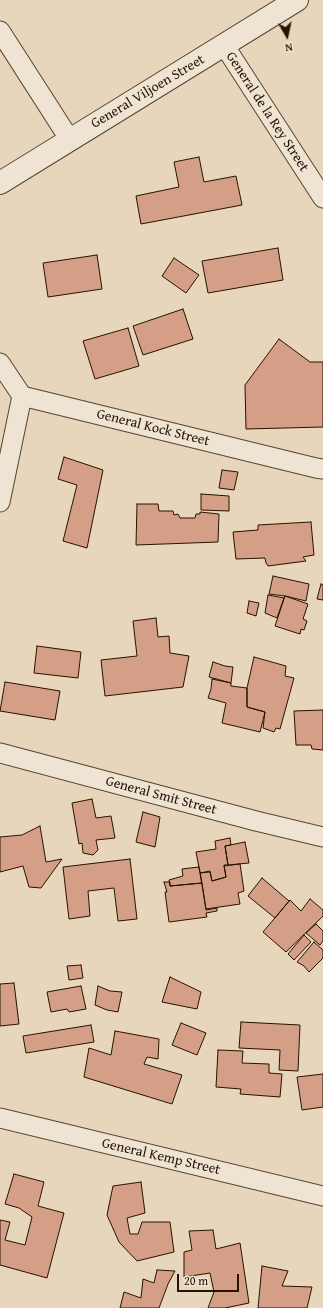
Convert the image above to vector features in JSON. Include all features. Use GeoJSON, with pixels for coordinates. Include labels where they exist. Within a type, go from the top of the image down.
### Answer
{"type":"FeatureCollection","features":[{"type":"Feature","properties":{"kind":"street","name":"General Viljoen Street"},"geometry":{"type":"LineString","coordinates":[[0,183],[297,0]]}},
{"type":"Feature","properties":{"kind":"street"},"geometry":{"type":"LineString","coordinates":[[0,31],[70,140]]}},
{"type":"Feature","properties":{"kind":"street","name":"General de la Rey Street"},"geometry":{"type":"LineString","coordinates":[[224,45],[323,198]]}},
{"type":"Feature","properties":{"kind":"street"},"geometry":{"type":"LineString","coordinates":[[0,363],[22,396],[0,502]]}},
{"type":"Feature","properties":{"kind":"street","name":"General Kock Street"},"geometry":{"type":"LineString","coordinates":[[22,396],[323,469]]}},
{"type":"Feature","properties":{"kind":"street","name":"General Smit Street"},"geometry":{"type":"LineString","coordinates":[[0,753],[256,821],[323,837]]}},
{"type":"Feature","properties":{"kind":"street","name":"General Kemp Street"},"geometry":{"type":"LineString","coordinates":[[0,1118],[323,1196]]}},
{"type":"Feature","properties":{"kind":"building"},"geometry":{"type":"Polygon","coordinates":[[[199,157],[204,182],[236,176],[242,205],[141,224],[136,196],[179,187],[174,162],[199,157]]]}},
{"type":"Feature","properties":{"kind":"building"},"geometry":{"type":"Polygon","coordinates":[[[278,248],[283,280],[208,293],[202,261],[278,248]]]}},
{"type":"Feature","properties":{"kind":"building"},"geometry":{"type":"Polygon","coordinates":[[[97,255],[102,289],[48,297],[43,263],[97,255]]]}},
{"type":"Feature","properties":{"kind":"building"},"geometry":{"type":"Polygon","coordinates":[[[174,258],[199,275],[186,293],[162,276],[174,258]]]}},
{"type":"Feature","properties":{"kind":"building"},"geometry":{"type":"Polygon","coordinates":[[[183,309],[193,339],[143,355],[133,326],[183,309]]]}},
{"type":"Feature","properties":{"kind":"building"},"geometry":{"type":"Polygon","coordinates":[[[128,328],[139,366],[95,379],[83,341],[128,328]]]}},
{"type":"Feature","properties":{"kind":"building"},"geometry":{"type":"Polygon","coordinates":[[[279,339],[310,362],[323,362],[323,427],[246,429],[245,385],[279,339]]]}},
{"type":"Feature","properties":{"kind":"building"},"geometry":{"type":"Polygon","coordinates":[[[64,457],[103,470],[87,548],[63,541],[77,485],[58,479],[64,457]]]}},
{"type":"Feature","properties":{"kind":"building"},"geometry":{"type":"Polygon","coordinates":[[[222,470],[238,472],[234,490],[219,488],[222,470]]]}},
{"type":"Feature","properties":{"kind":"building"},"geometry":{"type":"Polygon","coordinates":[[[201,494],[229,496],[229,511],[201,510],[201,494]]]}},
{"type":"Feature","properties":{"kind":"building"},"geometry":{"type":"Polygon","coordinates":[[[137,504],[158,504],[159,511],[173,511],[174,515],[178,514],[180,518],[195,518],[196,514],[200,514],[200,512],[219,514],[218,542],[136,545],[137,504]]]}},
{"type":"Feature","properties":{"kind":"building"},"geometry":{"type":"Polygon","coordinates":[[[311,522],[314,555],[303,557],[306,561],[268,566],[265,558],[236,559],[233,532],[258,530],[258,525],[311,522]]]}},
{"type":"Feature","properties":{"kind":"building"},"geometry":{"type":"Polygon","coordinates":[[[273,576],[309,584],[306,601],[269,594],[273,576]]]}},
{"type":"Feature","properties":{"kind":"building"},"geometry":{"type":"Polygon","coordinates":[[[321,584],[323,585],[323,600],[317,599],[321,584]]]}},
{"type":"Feature","properties":{"kind":"building"},"geometry":{"type":"Polygon","coordinates":[[[268,595],[284,598],[277,618],[265,613],[268,595]]]}},
{"type":"Feature","properties":{"kind":"building"},"geometry":{"type":"Polygon","coordinates":[[[285,596],[308,604],[303,619],[307,621],[304,630],[301,629],[300,634],[275,626],[285,596]]]}},
{"type":"Feature","properties":{"kind":"building"},"geometry":{"type":"Polygon","coordinates":[[[249,601],[259,603],[256,616],[247,613],[249,601]]]}},
{"type":"Feature","properties":{"kind":"building"},"geometry":{"type":"Polygon","coordinates":[[[156,618],[158,637],[169,636],[170,653],[189,656],[183,687],[105,696],[101,660],[137,656],[133,621],[156,618]]]}},
{"type":"Feature","properties":{"kind":"building"},"geometry":{"type":"Polygon","coordinates":[[[37,646],[81,652],[78,678],[34,673],[37,646]]]}},
{"type":"Feature","properties":{"kind":"building"},"geometry":{"type":"Polygon","coordinates":[[[254,657],[286,666],[285,676],[294,678],[280,729],[276,728],[274,732],[263,728],[265,712],[247,707],[247,688],[254,657]]]}},
{"type":"Feature","properties":{"kind":"building"},"geometry":{"type":"Polygon","coordinates":[[[213,662],[233,667],[231,683],[209,677],[213,662]]]}},
{"type":"Feature","properties":{"kind":"building"},"geometry":{"type":"Polygon","coordinates":[[[212,679],[231,683],[231,686],[247,688],[247,707],[265,712],[260,732],[222,723],[226,703],[208,698],[212,679]]]}},
{"type":"Feature","properties":{"kind":"building"},"geometry":{"type":"Polygon","coordinates":[[[5,682],[60,691],[55,720],[0,711],[5,682]]]}},
{"type":"Feature","properties":{"kind":"building"},"geometry":{"type":"Polygon","coordinates":[[[323,710],[323,750],[312,749],[311,745],[296,745],[294,711],[323,710]]]}},
{"type":"Feature","properties":{"kind":"building"},"geometry":{"type":"Polygon","coordinates":[[[92,799],[96,818],[111,816],[115,838],[96,840],[98,850],[93,855],[83,853],[82,843],[79,844],[72,803],[92,799]]]}},
{"type":"Feature","properties":{"kind":"building"},"geometry":{"type":"Polygon","coordinates":[[[143,812],[160,817],[155,847],[136,842],[143,812]]]}},
{"type":"Feature","properties":{"kind":"building"},"geometry":{"type":"Polygon","coordinates":[[[40,826],[46,862],[62,859],[41,888],[29,887],[23,866],[0,872],[0,837],[22,835],[40,826]]]}},
{"type":"Feature","properties":{"kind":"building"},"geometry":{"type":"Polygon","coordinates":[[[230,838],[231,845],[225,846],[228,865],[224,865],[226,877],[212,881],[210,871],[200,873],[196,852],[216,849],[215,841],[230,838]]]}},
{"type":"Feature","properties":{"kind":"building"},"geometry":{"type":"Polygon","coordinates":[[[245,842],[249,863],[228,865],[225,846],[245,842]]]}},
{"type":"Feature","properties":{"kind":"building"},"geometry":{"type":"Polygon","coordinates":[[[130,859],[137,919],[118,921],[114,888],[88,891],[90,916],[69,919],[63,867],[130,859]]]}},
{"type":"Feature","properties":{"kind":"building"},"geometry":{"type":"Polygon","coordinates":[[[240,864],[244,891],[238,893],[240,904],[206,909],[200,873],[210,872],[212,881],[226,877],[224,866],[240,864]]]}},
{"type":"Feature","properties":{"kind":"building"},"geometry":{"type":"Polygon","coordinates":[[[199,867],[202,883],[170,886],[169,880],[183,876],[182,869],[199,867]]]}},
{"type":"Feature","properties":{"kind":"building"},"geometry":{"type":"Polygon","coordinates":[[[262,878],[289,901],[275,918],[248,896],[262,878]]]}},
{"type":"Feature","properties":{"kind":"building"},"geometry":{"type":"Polygon","coordinates":[[[164,882],[170,882],[170,886],[202,883],[206,910],[217,908],[217,911],[206,913],[207,917],[169,922],[165,892],[167,892],[164,882]]]}},
{"type":"Feature","properties":{"kind":"building"},"geometry":{"type":"Polygon","coordinates":[[[310,899],[323,910],[323,916],[286,952],[263,932],[290,900],[301,911],[310,899]]]}},
{"type":"Feature","properties":{"kind":"building"},"geometry":{"type":"Polygon","coordinates":[[[316,924],[323,931],[323,941],[320,945],[306,933],[316,924]]]}},
{"type":"Feature","properties":{"kind":"building"},"geometry":{"type":"Polygon","coordinates":[[[304,935],[311,942],[294,960],[288,954],[304,935]]]}},
{"type":"Feature","properties":{"kind":"building"},"geometry":{"type":"Polygon","coordinates":[[[314,942],[323,950],[323,958],[309,972],[304,966],[297,962],[314,942]]]}},
{"type":"Feature","properties":{"kind":"building"},"geometry":{"type":"Polygon","coordinates":[[[81,965],[83,978],[69,980],[67,966],[81,965]]]}},
{"type":"Feature","properties":{"kind":"building"},"geometry":{"type":"Polygon","coordinates":[[[170,977],[201,992],[197,1009],[162,1002],[170,977]]]}},
{"type":"Feature","properties":{"kind":"building"},"geometry":{"type":"Polygon","coordinates":[[[14,983],[19,1024],[0,1026],[0,984],[14,983]]]}},
{"type":"Feature","properties":{"kind":"building"},"geometry":{"type":"Polygon","coordinates":[[[81,986],[86,1009],[69,1012],[67,1009],[51,1012],[47,992],[81,986]]]}},
{"type":"Feature","properties":{"kind":"building"},"geometry":{"type":"Polygon","coordinates":[[[98,986],[110,991],[122,992],[118,1012],[107,1010],[95,1005],[98,986]]]}},
{"type":"Feature","properties":{"kind":"building"},"geometry":{"type":"Polygon","coordinates":[[[241,1022],[300,1025],[298,1071],[279,1070],[280,1050],[239,1048],[241,1022]]]}},
{"type":"Feature","properties":{"kind":"building"},"geometry":{"type":"Polygon","coordinates":[[[181,1023],[206,1033],[197,1055],[172,1045],[181,1023]]]}},
{"type":"Feature","properties":{"kind":"building"},"geometry":{"type":"Polygon","coordinates":[[[91,1025],[94,1042],[26,1053],[23,1036],[91,1025]]]}},
{"type":"Feature","properties":{"kind":"building"},"geometry":{"type":"Polygon","coordinates":[[[115,1031],[159,1039],[158,1059],[147,1057],[144,1064],[182,1075],[172,1104],[84,1077],[89,1048],[111,1055],[115,1031]]]}},
{"type":"Feature","properties":{"kind":"building"},"geometry":{"type":"Polygon","coordinates":[[[218,1050],[243,1051],[242,1063],[269,1064],[269,1073],[282,1074],[280,1097],[240,1094],[241,1089],[216,1087],[218,1050]]]}},
{"type":"Feature","properties":{"kind":"building"},"geometry":{"type":"Polygon","coordinates":[[[323,1074],[323,1107],[302,1110],[297,1077],[323,1074]]]}},
{"type":"Feature","properties":{"kind":"building"},"geometry":{"type":"Polygon","coordinates":[[[14,1174],[44,1182],[38,1206],[64,1213],[47,1278],[0,1265],[0,1220],[10,1222],[5,1240],[25,1245],[32,1217],[19,1208],[5,1204],[14,1174]]]}},
{"type":"Feature","properties":{"kind":"building"},"geometry":{"type":"Polygon","coordinates":[[[141,1182],[145,1213],[127,1218],[130,1234],[138,1234],[142,1222],[170,1222],[174,1252],[137,1261],[119,1242],[107,1215],[113,1186],[141,1182]]]}},
{"type":"Feature","properties":{"kind":"building"},"geometry":{"type":"Polygon","coordinates":[[[213,1230],[216,1249],[240,1243],[249,1303],[225,1308],[208,1308],[214,1292],[210,1273],[184,1277],[184,1252],[192,1250],[189,1231],[213,1230]]]}},
{"type":"Feature","properties":{"kind":"building"},"geometry":{"type":"Polygon","coordinates":[[[262,1266],[288,1271],[282,1286],[312,1287],[307,1308],[258,1308],[262,1266]]]}},
{"type":"Feature","properties":{"kind":"building"},"geometry":{"type":"Polygon","coordinates":[[[157,1270],[175,1271],[168,1284],[159,1308],[120,1308],[124,1292],[141,1298],[143,1279],[154,1283],[157,1270]]]}}]}
